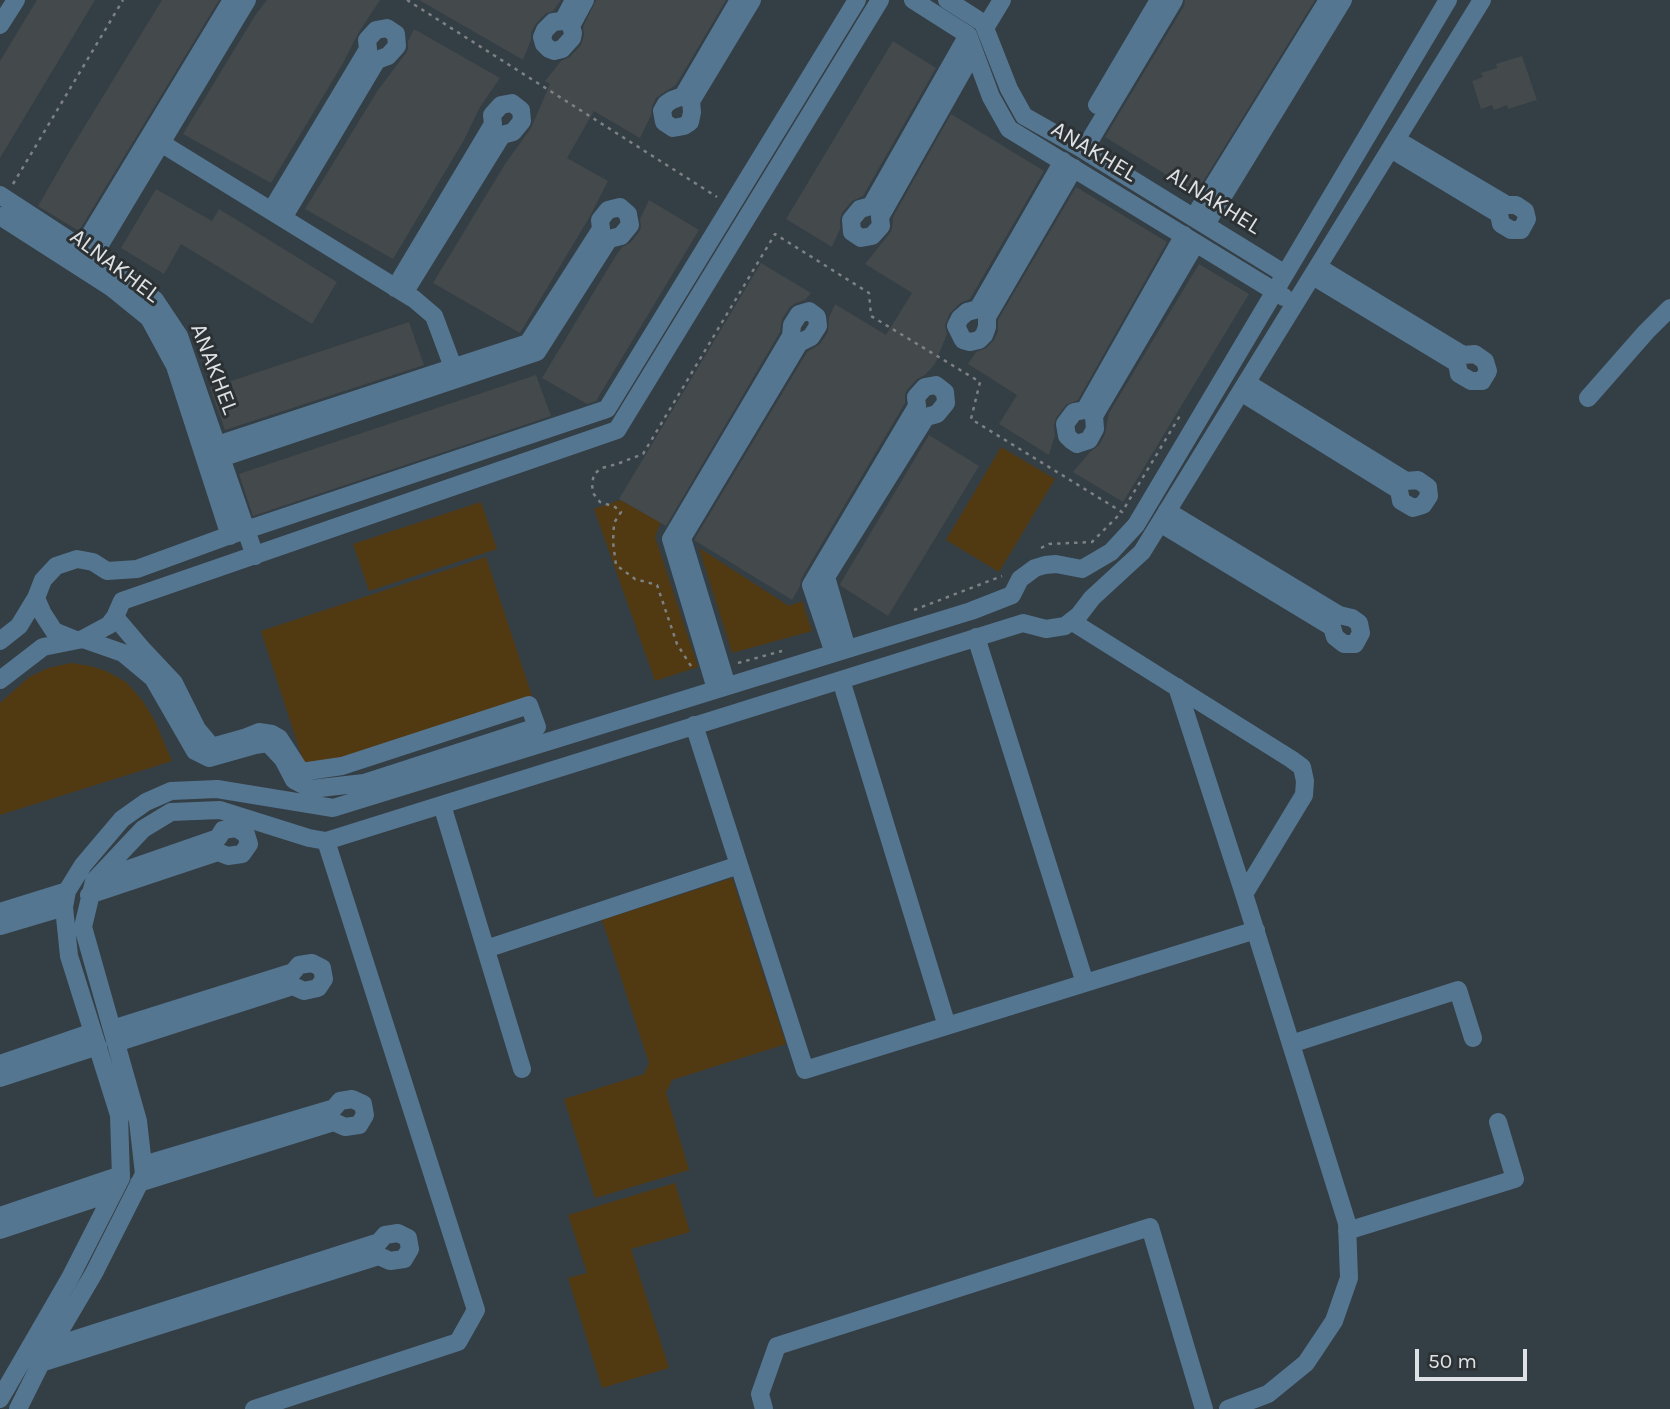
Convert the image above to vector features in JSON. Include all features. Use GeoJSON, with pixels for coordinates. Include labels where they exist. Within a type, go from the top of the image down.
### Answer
{"type":"FeatureCollection","features":[{"type":"Feature","properties":{"kind":"street"},"geometry":{"type":"LineString","coordinates":[[0,25],[16,0]]}},
{"type":"Feature","properties":{"kind":"street"},"geometry":{"type":"LineString","coordinates":[[87,252],[232,0]]}},
{"type":"Feature","properties":{"kind":"street"},"geometry":{"type":"LineString","coordinates":[[87,252],[161,143],[247,0]]}},
{"type":"Feature","properties":{"kind":"street"},"geometry":{"type":"LineString","coordinates":[[575,0],[563,21],[553,22],[545,30],[542,37],[549,49],[562,49],[572,38],[571,26],[585,0]]}},
{"type":"Feature","properties":{"kind":"street"},"geometry":{"type":"LineString","coordinates":[[739,0],[682,96],[671,100],[662,111],[664,122],[673,128],[690,122],[691,101],[751,0]]}},
{"type":"Feature","properties":{"kind":"street"},"geometry":{"type":"LineString","coordinates":[[107,571],[137,569],[607,410],[857,0]]}},
{"type":"Feature","properties":{"kind":"street"},"geometry":{"type":"LineString","coordinates":[[118,609],[161,587],[617,430],[880,0]]}},
{"type":"Feature","properties":{"kind":"street"},"geometry":{"type":"LineString","coordinates":[[913,0],[976,33]]}},
{"type":"Feature","properties":{"kind":"street"},"geometry":{"type":"LineString","coordinates":[[947,0],[976,33]]}},
{"type":"Feature","properties":{"kind":"street"},"geometry":{"type":"LineString","coordinates":[[988,0],[976,33],[880,217],[881,226],[872,236],[861,238],[852,232],[851,220],[860,209],[871,206],[976,33],[1002,0]]}},
{"type":"Feature","properties":{"kind":"street"},"geometry":{"type":"LineString","coordinates":[[1079,147],[1159,0]]}},
{"type":"Feature","properties":{"kind":"street"},"geometry":{"type":"LineString","coordinates":[[1079,147],[1174,0]]}},
{"type":"Feature","properties":{"kind":"street"},"geometry":{"type":"LineString","coordinates":[[1200,221],[1328,0]]}},
{"type":"Feature","properties":{"kind":"street"},"geometry":{"type":"LineString","coordinates":[[1200,221],[1343,0]]}},
{"type":"Feature","properties":{"kind":"street"},"geometry":{"type":"LineString","coordinates":[[1448,0],[1136,525],[1111,552],[1082,569],[1056,564],[1045,565],[1035,568],[1020,579],[1012,595],[1014,610],[1024,622],[1045,629],[1065,626],[1091,598],[1142,552],[1482,0]]}},
{"type":"Feature","properties":{"kind":"street"},"geometry":{"type":"LineString","coordinates":[[387,28],[396,34],[397,46],[388,57],[377,60],[277,215],[368,49],[367,40],[376,30],[387,28]]}},
{"type":"Feature","properties":{"kind":"street","name":"ANAKHEL"},"geometry":{"type":"LineString","coordinates":[[976,33],[991,97],[1009,129],[1296,303]]}},
{"type":"Feature","properties":{"kind":"street","name":"ALNAKHEL"},"geometry":{"type":"LineString","coordinates":[[976,33],[1024,116],[1285,274]]}},
{"type":"Feature","properties":{"kind":"street"},"geometry":{"type":"LineString","coordinates":[[512,103],[521,110],[522,121],[513,132],[502,135],[400,290],[493,124],[492,115],[501,106],[512,103]]}},
{"type":"Feature","properties":{"kind":"street"},"geometry":{"type":"LineString","coordinates":[[161,143],[400,290],[434,316],[453,367]]}},
{"type":"Feature","properties":{"kind":"street"},"geometry":{"type":"LineString","coordinates":[[1394,144],[1507,205],[1516,205],[1525,211],[1527,219],[1521,230],[1511,230],[1501,224],[1499,214],[1394,144]]}},
{"type":"Feature","properties":{"kind":"street"},"geometry":{"type":"LineString","coordinates":[[1068,165],[987,317],[984,335],[979,340],[963,340],[956,326],[960,318],[967,312],[978,309],[1068,165]]}},
{"type":"Feature","properties":{"kind":"street","name":"ANAKHEL"},"geometry":{"type":"LineString","coordinates":[[6,191],[155,300],[179,336],[219,452],[238,533],[255,556]]}},
{"type":"Feature","properties":{"kind":"street"},"geometry":{"type":"LineString","coordinates":[[620,207],[628,214],[630,225],[621,236],[609,239],[537,352],[219,452],[453,367],[528,343],[601,229],[600,220],[608,210],[620,207]]}},
{"type":"Feature","properties":{"kind":"street","name":"ALNAKHEL"},"geometry":{"type":"LineString","coordinates":[[0,216],[112,288],[149,318],[175,366],[238,533]]}},
{"type":"Feature","properties":{"kind":"street"},"geometry":{"type":"LineString","coordinates":[[1190,239],[1094,416],[1095,429],[1089,440],[1077,444],[1067,436],[1065,424],[1074,412],[1085,410],[1190,239]]}},
{"type":"Feature","properties":{"kind":"street"},"geometry":{"type":"LineString","coordinates":[[1316,271],[1463,355],[1475,354],[1485,361],[1488,371],[1482,381],[1471,381],[1460,374],[1457,363],[1316,271]]}},
{"type":"Feature","properties":{"kind":"street"},"geometry":{"type":"LineString","coordinates":[[1588,398],[1670,308]]}},
{"type":"Feature","properties":{"kind":"street"},"geometry":{"type":"LineString","coordinates":[[809,311],[817,317],[818,326],[811,337],[799,343],[682,538],[721,688],[671,538],[791,336],[792,325],[799,314],[809,311]]}},
{"type":"Feature","properties":{"kind":"street"},"geometry":{"type":"LineString","coordinates":[[847,649],[826,577],[926,417],[937,414],[946,403],[945,391],[936,385],[925,387],[916,397],[917,406],[811,585],[847,649],[856,655],[820,666],[817,671],[820,675],[839,671],[848,677],[947,1026]]}},
{"type":"Feature","properties":{"kind":"street"},"geometry":{"type":"LineString","coordinates":[[1244,388],[1406,481],[1418,480],[1428,487],[1429,496],[1423,505],[1413,508],[1401,501],[1399,489],[1244,388]]}},
{"type":"Feature","properties":{"kind":"street"},"geometry":{"type":"LineString","coordinates":[[1163,517],[1339,615],[1352,618],[1359,623],[1361,633],[1355,644],[1344,644],[1335,636],[1332,627],[1163,517]]}},
{"type":"Feature","properties":{"kind":"street"},"geometry":{"type":"LineString","coordinates":[[0,641],[19,626],[36,598],[43,580],[56,566],[77,559],[93,562],[107,571],[118,585],[118,609],[109,625],[80,640],[43,647],[0,680]]}},
{"type":"Feature","properties":{"kind":"street"},"geometry":{"type":"LineString","coordinates":[[1072,567],[1084,588],[1077,615]]}},
{"type":"Feature","properties":{"kind":"street"},"geometry":{"type":"LineString","coordinates":[[0,1399],[4,1374],[23,1358],[70,1278],[117,1183],[120,1115],[69,957],[65,899],[83,865],[122,819],[146,802],[171,791],[217,789],[333,808],[971,611],[1012,595]]}},
{"type":"Feature","properties":{"kind":"street"},"geometry":{"type":"LineString","coordinates":[[36,598],[54,631],[123,653],[153,678],[195,751],[209,758],[268,743],[283,759],[295,780],[311,789],[364,783],[537,727],[529,705],[342,766],[302,772],[279,738],[272,734],[259,732],[212,747],[197,729],[174,683],[118,609]]}},
{"type":"Feature","properties":{"kind":"street"},"geometry":{"type":"LineString","coordinates":[[1077,615],[1177,687],[1302,767],[1304,795],[1244,894]]}},
{"type":"Feature","properties":{"kind":"street"},"geometry":{"type":"LineString","coordinates":[[18,1409],[41,1363],[94,1273],[141,1174],[138,1121],[83,927],[91,888],[143,829],[171,812],[220,810],[326,841],[1024,622]]}},
{"type":"Feature","properties":{"kind":"street"},"geometry":{"type":"LineString","coordinates":[[976,637],[1085,983]]}},
{"type":"Feature","properties":{"kind":"street"},"geometry":{"type":"LineString","coordinates":[[750,708],[785,692],[789,687],[789,681],[769,683],[751,679]]}},
{"type":"Feature","properties":{"kind":"street"},"geometry":{"type":"LineString","coordinates":[[1177,687],[1347,1223],[1349,1278],[1334,1321],[1306,1363],[1268,1394],[1228,1409]]}},
{"type":"Feature","properties":{"kind":"street"},"geometry":{"type":"LineString","coordinates":[[694,725],[805,1070],[1256,930]]}},
{"type":"Feature","properties":{"kind":"street"},"geometry":{"type":"LineString","coordinates":[[442,805],[522,1069]]}},
{"type":"Feature","properties":{"kind":"street"},"geometry":{"type":"LineString","coordinates":[[236,828],[246,834],[249,844],[242,854],[228,856],[218,852],[91,888],[218,838],[223,830],[236,828]]}},
{"type":"Feature","properties":{"kind":"street"},"geometry":{"type":"LineString","coordinates":[[254,1409],[458,1342],[476,1310],[326,841]]}},
{"type":"Feature","properties":{"kind":"street"},"geometry":{"type":"LineString","coordinates":[[486,949],[739,865]]}},
{"type":"Feature","properties":{"kind":"street"},"geometry":{"type":"LineString","coordinates":[[0,912],[65,899]]}},
{"type":"Feature","properties":{"kind":"street"},"geometry":{"type":"LineString","coordinates":[[0,926],[65,899]]}},
{"type":"Feature","properties":{"kind":"street"},"geometry":{"type":"LineString","coordinates":[[312,963],[322,968],[324,979],[318,988],[304,991],[293,986],[114,1036],[293,972],[299,965],[312,963]]}},
{"type":"Feature","properties":{"kind":"street"},"geometry":{"type":"LineString","coordinates":[[1291,1044],[1458,990],[1473,1038]]}},
{"type":"Feature","properties":{"kind":"street"},"geometry":{"type":"LineString","coordinates":[[0,1064],[96,1039]]}},
{"type":"Feature","properties":{"kind":"street"},"geometry":{"type":"LineString","coordinates":[[0,1078],[96,1039]]}},
{"type":"Feature","properties":{"kind":"street"},"geometry":{"type":"LineString","coordinates":[[352,1099],[363,1104],[365,1115],[359,1125],[345,1127],[334,1122],[141,1174],[334,1108],[340,1101],[352,1099]]}},
{"type":"Feature","properties":{"kind":"street"},"geometry":{"type":"LineString","coordinates":[[1347,1231],[1515,1179],[1498,1122]]}},
{"type":"Feature","properties":{"kind":"street"},"geometry":{"type":"LineString","coordinates":[[0,1216],[117,1183]]}},
{"type":"Feature","properties":{"kind":"street"},"geometry":{"type":"LineString","coordinates":[[0,1230],[117,1183]]}},
{"type":"Feature","properties":{"kind":"street"},"geometry":{"type":"LineString","coordinates":[[764,1409],[760,1394],[776,1346],[1150,1227],[1205,1409]]}},
{"type":"Feature","properties":{"kind":"street"},"geometry":{"type":"LineString","coordinates":[[41,1363],[379,1256],[390,1261],[404,1259],[410,1249],[408,1238],[398,1233],[385,1235],[380,1242],[51,1347]]}},
{"type":"Feature","properties":{"kind":"path"},"geometry":{"type":"LineString","coordinates":[[6,191],[123,0]]}},
{"type":"Feature","properties":{"kind":"path"},"geometry":{"type":"LineString","coordinates":[[407,0],[720,198]]}},
{"type":"Feature","properties":{"kind":"path"},"geometry":{"type":"LineString","coordinates":[[693,669],[677,644],[657,585],[635,579],[616,565],[614,523],[621,512],[600,502],[593,493],[592,484],[594,474],[602,468],[643,454],[775,234],[869,293],[871,316],[980,382],[971,419],[1122,512]]}},
{"type":"Feature","properties":{"kind":"path"},"geometry":{"type":"LineString","coordinates":[[1038,550],[1049,544],[1093,542],[1122,512],[1184,410]]}},
{"type":"Feature","properties":{"kind":"path"},"geometry":{"type":"LineString","coordinates":[[910,612],[1001,578],[1009,570]]}},
{"type":"Feature","properties":{"kind":"path"},"geometry":{"type":"LineString","coordinates":[[735,664],[786,650]]}},
{"type":"Feature","properties":{"kind":"shaded area"},"geometry":{"type":"Polygon","coordinates":[[[0,0],[1670,0],[1670,1409],[0,1409],[0,0]]]}},
{"type":"Feature","properties":{"kind":"shaded area"},"geometry":{"type":"Polygon","coordinates":[[[1001,447],[1055,479],[999,572],[946,540],[1001,447]]]}},
{"type":"Feature","properties":{"kind":"shaded area"},"geometry":{"type":"Polygon","coordinates":[[[620,500],[661,522],[655,537],[698,667],[655,681],[594,509],[620,500]]]}},
{"type":"Feature","properties":{"kind":"shaded area"},"geometry":{"type":"Polygon","coordinates":[[[481,502],[497,549],[369,591],[353,544],[481,502]]]}},
{"type":"Feature","properties":{"kind":"shaded area"},"geometry":{"type":"Polygon","coordinates":[[[699,548],[789,606],[802,601],[812,631],[732,653],[699,548]]]}},
{"type":"Feature","properties":{"kind":"shaded area"},"geometry":{"type":"Polygon","coordinates":[[[486,557],[532,696],[306,770],[261,631],[486,557]]]}},
{"type":"Feature","properties":{"kind":"shaded area"},"geometry":{"type":"Polygon","coordinates":[[[71,663],[106,671],[126,682],[155,721],[172,761],[0,815],[0,703],[29,677],[48,668],[71,663]]]}},
{"type":"Feature","properties":{"kind":"shaded area"},"geometry":{"type":"Polygon","coordinates":[[[732,878],[786,1044],[672,1080],[666,1093],[689,1170],[595,1198],[564,1099],[644,1074],[649,1063],[602,920],[732,878]]]}},
{"type":"Feature","properties":{"kind":"shaded area"},"geometry":{"type":"Polygon","coordinates":[[[675,1183],[690,1232],[631,1249],[669,1368],[602,1388],[568,1278],[587,1273],[568,1215],[675,1183]]]}},
{"type":"Feature","properties":{"kind":"building"},"geometry":{"type":"Polygon","coordinates":[[[37,0],[95,0],[0,158],[0,61],[37,0]]]}},
{"type":"Feature","properties":{"kind":"building"},"geometry":{"type":"Polygon","coordinates":[[[162,0],[219,0],[79,231],[38,206],[162,0]]]}},
{"type":"Feature","properties":{"kind":"building"},"geometry":{"type":"Polygon","coordinates":[[[267,0],[380,0],[271,183],[183,134],[267,0]]]}},
{"type":"Feature","properties":{"kind":"building"},"geometry":{"type":"Polygon","coordinates":[[[419,0],[561,0],[553,11],[545,14],[535,25],[523,60],[419,0]]]}},
{"type":"Feature","properties":{"kind":"building"},"geometry":{"type":"Polygon","coordinates":[[[596,0],[726,0],[676,85],[656,98],[640,138],[594,111],[567,158],[608,181],[520,333],[433,283],[505,164],[531,128],[550,84],[545,81],[561,61],[570,57],[581,45],[583,27],[596,0]]]}},
{"type":"Feature","properties":{"kind":"building"},"geometry":{"type":"Polygon","coordinates":[[[1185,0],[1315,0],[1196,193],[1105,137],[1184,6],[1185,0]]]}},
{"type":"Feature","properties":{"kind":"building"},"geometry":{"type":"Polygon","coordinates":[[[414,29],[500,78],[480,107],[464,140],[393,259],[305,209],[378,90],[406,53],[414,29]]]}},
{"type":"Feature","properties":{"kind":"building"},"geometry":{"type":"Polygon","coordinates":[[[893,41],[936,68],[863,196],[852,201],[842,213],[840,229],[832,247],[786,219],[893,41]]]}},
{"type":"Feature","properties":{"kind":"building"},"geometry":{"type":"Polygon","coordinates":[[[1522,56],[1537,100],[1508,109],[1507,105],[1494,110],[1492,105],[1481,109],[1472,81],[1483,77],[1481,73],[1497,68],[1496,64],[1522,56]]]}},
{"type":"Feature","properties":{"kind":"building"},"geometry":{"type":"Polygon","coordinates":[[[951,114],[1044,171],[970,299],[960,303],[950,313],[945,325],[947,334],[935,364],[907,390],[905,403],[801,579],[792,600],[694,540],[807,352],[820,344],[828,332],[829,318],[835,304],[886,335],[912,293],[865,264],[890,233],[893,217],[951,114]]]}},
{"type":"Feature","properties":{"kind":"building"},"geometry":{"type":"Polygon","coordinates":[[[1076,187],[1167,242],[1078,400],[1066,405],[1056,418],[1055,435],[1049,455],[999,424],[1017,395],[968,364],[976,352],[986,348],[994,340],[998,331],[998,320],[1076,187]]]}},
{"type":"Feature","properties":{"kind":"building"},"geometry":{"type":"Polygon","coordinates":[[[156,189],[212,221],[219,209],[337,282],[312,324],[181,244],[164,274],[121,248],[156,189]]]}},
{"type":"Feature","properties":{"kind":"building"},"geometry":{"type":"Polygon","coordinates":[[[649,200],[699,230],[596,401],[587,404],[542,378],[615,257],[639,232],[640,219],[649,200]]]}},
{"type":"Feature","properties":{"kind":"building"},"geometry":{"type":"Polygon","coordinates":[[[761,263],[811,293],[805,300],[790,307],[782,319],[780,332],[666,526],[619,499],[761,263]]]}},
{"type":"Feature","properties":{"kind":"building"},"geometry":{"type":"Polygon","coordinates":[[[1199,264],[1249,294],[1123,502],[1073,472],[1099,445],[1105,434],[1109,413],[1199,264]]]}},
{"type":"Feature","properties":{"kind":"building"},"geometry":{"type":"Polygon","coordinates":[[[409,322],[424,365],[225,430],[210,388],[409,322]]]}},
{"type":"Feature","properties":{"kind":"building"},"geometry":{"type":"Polygon","coordinates":[[[536,375],[551,416],[253,516],[239,474],[536,375]]]}},
{"type":"Feature","properties":{"kind":"building"},"geometry":{"type":"Polygon","coordinates":[[[929,435],[979,466],[888,616],[840,584],[929,435]]]}}]}
